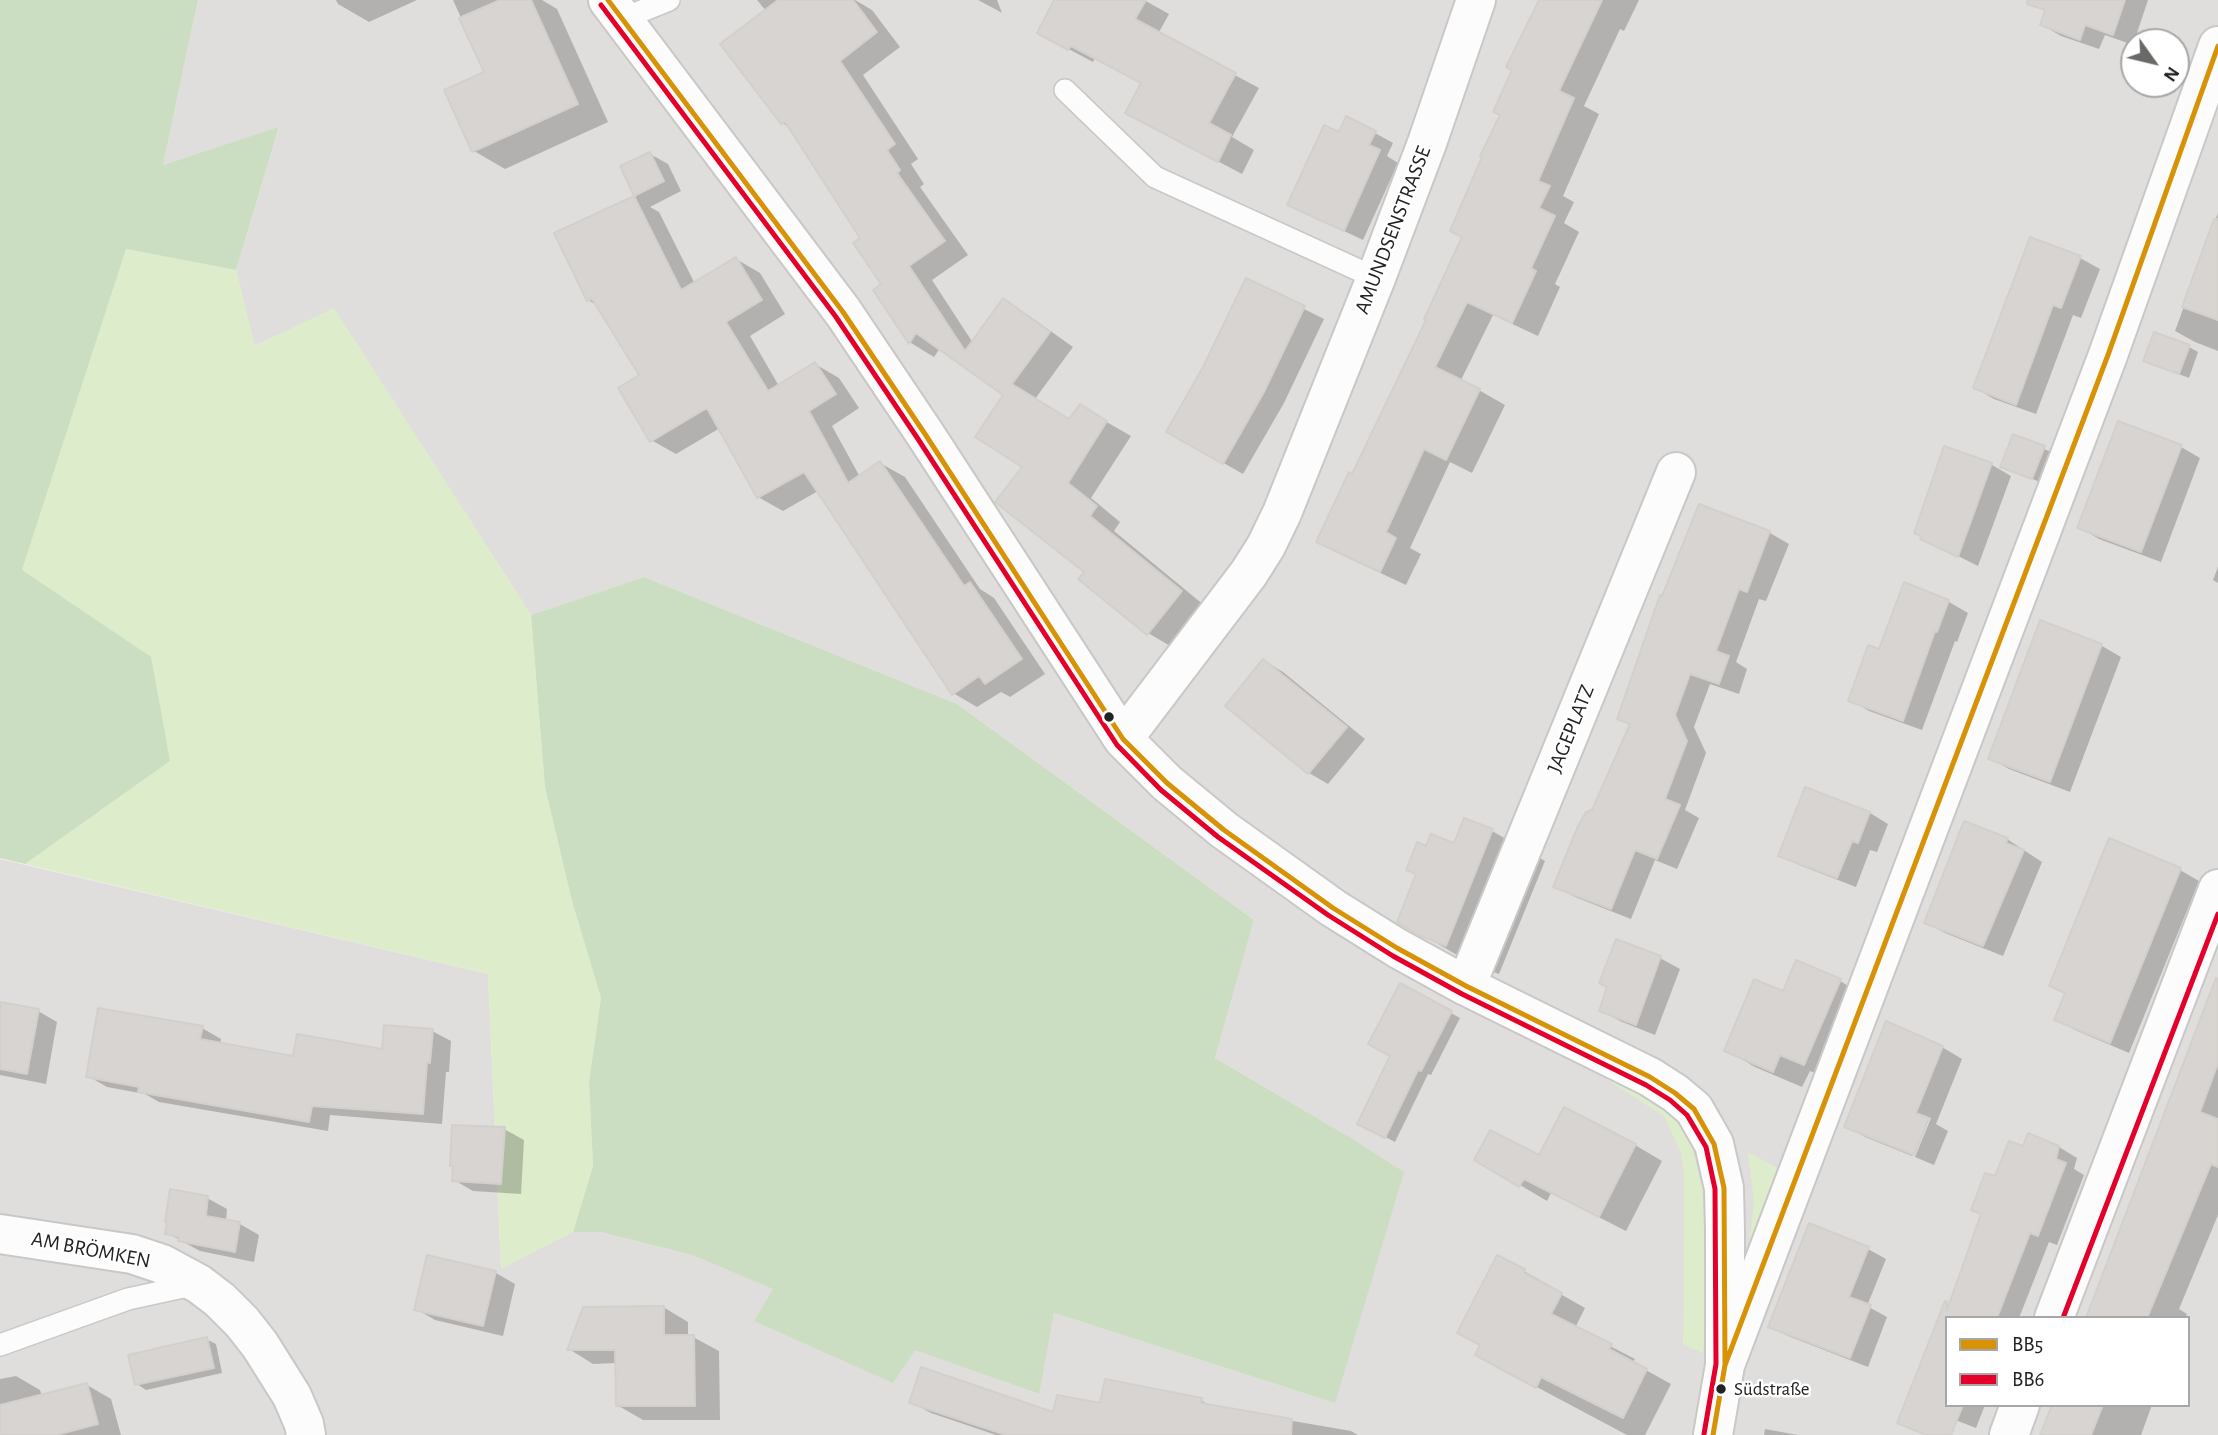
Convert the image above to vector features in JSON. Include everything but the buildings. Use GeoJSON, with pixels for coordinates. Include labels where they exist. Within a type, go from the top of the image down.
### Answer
{"type":"FeatureCollection","features":[{"type":"Feature","properties":{"kind":"street","name":"AMUNDSENSTRASSE"},"geometry":{"type":"LineString","coordinates":[[1123,739],[1249,573],[1282,513],[1376,278],[1427,143],[1476,0]]}},
{"type":"Feature","properties":{"kind":"street"},"geometry":{"type":"LineString","coordinates":[[615,10],[843,312],[1123,739],[1167,783],[1224,830],[1333,908],[1397,948],[1466,986],[1650,1077],[1694,1109],[1714,1144],[1724,1188],[1725,1365],[1713,1435]]}},
{"type":"Feature","properties":{"kind":"street"},"geometry":{"type":"LineString","coordinates":[[1725,1365],[2108,355],[2218,46]]}},
{"type":"Feature","properties":{"kind":"street","name":"JAGEPLATZ"},"geometry":{"type":"LineString","coordinates":[[1466,986],[1676,472]]}},
{"type":"Feature","properties":{"kind":"street"},"geometry":{"type":"LineString","coordinates":[[2055,1316],[2218,888]]}},
{"type":"Feature","properties":{"kind":"street","name":"AM BRÖMKEN"},"geometry":{"type":"LineString","coordinates":[[0,1234],[132,1254],[162,1264],[199,1284],[234,1315],[261,1345],[292,1395],[306,1435]]}},
{"type":"Feature","properties":{"kind":"street"},"geometry":{"type":"LineString","coordinates":[[2009,1435],[2019,1407]]}},
{"type":"Feature","properties":{"kind":"lane"},"geometry":{"type":"LineString","coordinates":[[615,10],[669,0]]}},
{"type":"Feature","properties":{"kind":"lane"},"geometry":{"type":"LineString","coordinates":[[1065,90],[1155,177],[1376,278]]}},
{"type":"Feature","properties":{"kind":"lane"},"geometry":{"type":"LineString","coordinates":[[0,1345],[128,1299],[199,1284]]}},
{"type":"Feature","properties":{"kind":"shaded area"},"geometry":{"type":"Polygon","coordinates":[[[198,0],[2218,0],[2218,1435],[0,1435],[0,859],[488,974],[501,1268],[573,1232],[600,1232],[692,1255],[774,1289],[754,1321],[915,1349],[1038,1394],[1054,1313],[1335,1403],[1346,1135],[1215,1058],[1254,920],[957,704],[644,577],[531,615],[334,309],[254,346],[236,270],[279,128],[163,165],[198,0]]]}},
{"type":"Feature","properties":{"kind":"green space"},"geometry":{"type":"Polygon","coordinates":[[[0,0],[198,0],[163,165],[279,127],[236,270],[126,249],[22,570],[151,657],[170,761],[25,864],[0,858],[0,0]]]}},
{"type":"Feature","properties":{"kind":"green space"},"geometry":{"type":"Polygon","coordinates":[[[126,249],[236,270],[255,346],[334,308],[531,615],[545,787],[572,901],[601,998],[589,1082],[593,1166],[573,1232],[501,1269],[488,974],[25,864],[170,761],[22,570],[126,249]]]}},
{"type":"Feature","properties":{"kind":"green space"},"geometry":{"type":"Polygon","coordinates":[[[644,577],[957,704],[1254,920],[1215,1058],[1404,1172],[1335,1403],[1054,1313],[1039,1394],[915,1350],[893,1383],[754,1321],[773,1289],[692,1255],[600,1232],[573,1232],[593,1166],[589,1082],[601,998],[572,901],[545,787],[531,615],[644,577]]]}},
{"type":"Feature","properties":{"kind":"green space"},"geometry":{"type":"Polygon","coordinates":[[[1612,1073],[1658,1100],[1676,1118],[1692,1147],[1702,1187],[1709,1288],[1703,1353],[1683,1345],[1684,1173],[1681,1153],[1664,1116],[1607,1080],[1612,1073]]]}},
{"type":"Feature","properties":{"kind":"green space"},"geometry":{"type":"Polygon","coordinates":[[[1748,1152],[1777,1168],[1749,1246],[1754,1202],[1748,1152]]]}},
{"type":"Feature","properties":{"kind":"transit line","name":"BB5"},"geometry":{"type":"LineString","coordinates":[[608,0],[843,312],[1123,739],[1167,783],[1224,830],[1333,908],[1397,948],[1466,986],[1650,1077],[1694,1109],[1714,1144],[1724,1188],[1725,1365]]}},
{"type":"Feature","properties":{"kind":"transit line","name":"BB6"},"geometry":{"type":"LineString","coordinates":[[601,5],[836,317],[1117,745],[1161,790],[1218,837],[1328,915],[1393,956],[1462,994],[1646,1085],[1687,1115],[1706,1147],[1715,1189],[1716,1364],[1704,1434]]}},
{"type":"Feature","properties":{"kind":"transit line","name":"BB5"},"geometry":{"type":"LineString","coordinates":[[1713,1435],[1725,1365],[2108,355],[2218,46]]}},
{"type":"Feature","properties":{"kind":"transit line","name":"BB6"},"geometry":{"type":"LineString","coordinates":[[2064,1316],[2218,914]]}},
{"type":"Feature","properties":{"kind":"place","name":"Südstraße"},"geometry":{"type":"Point","coordinates":[1721,1389]}}]}
